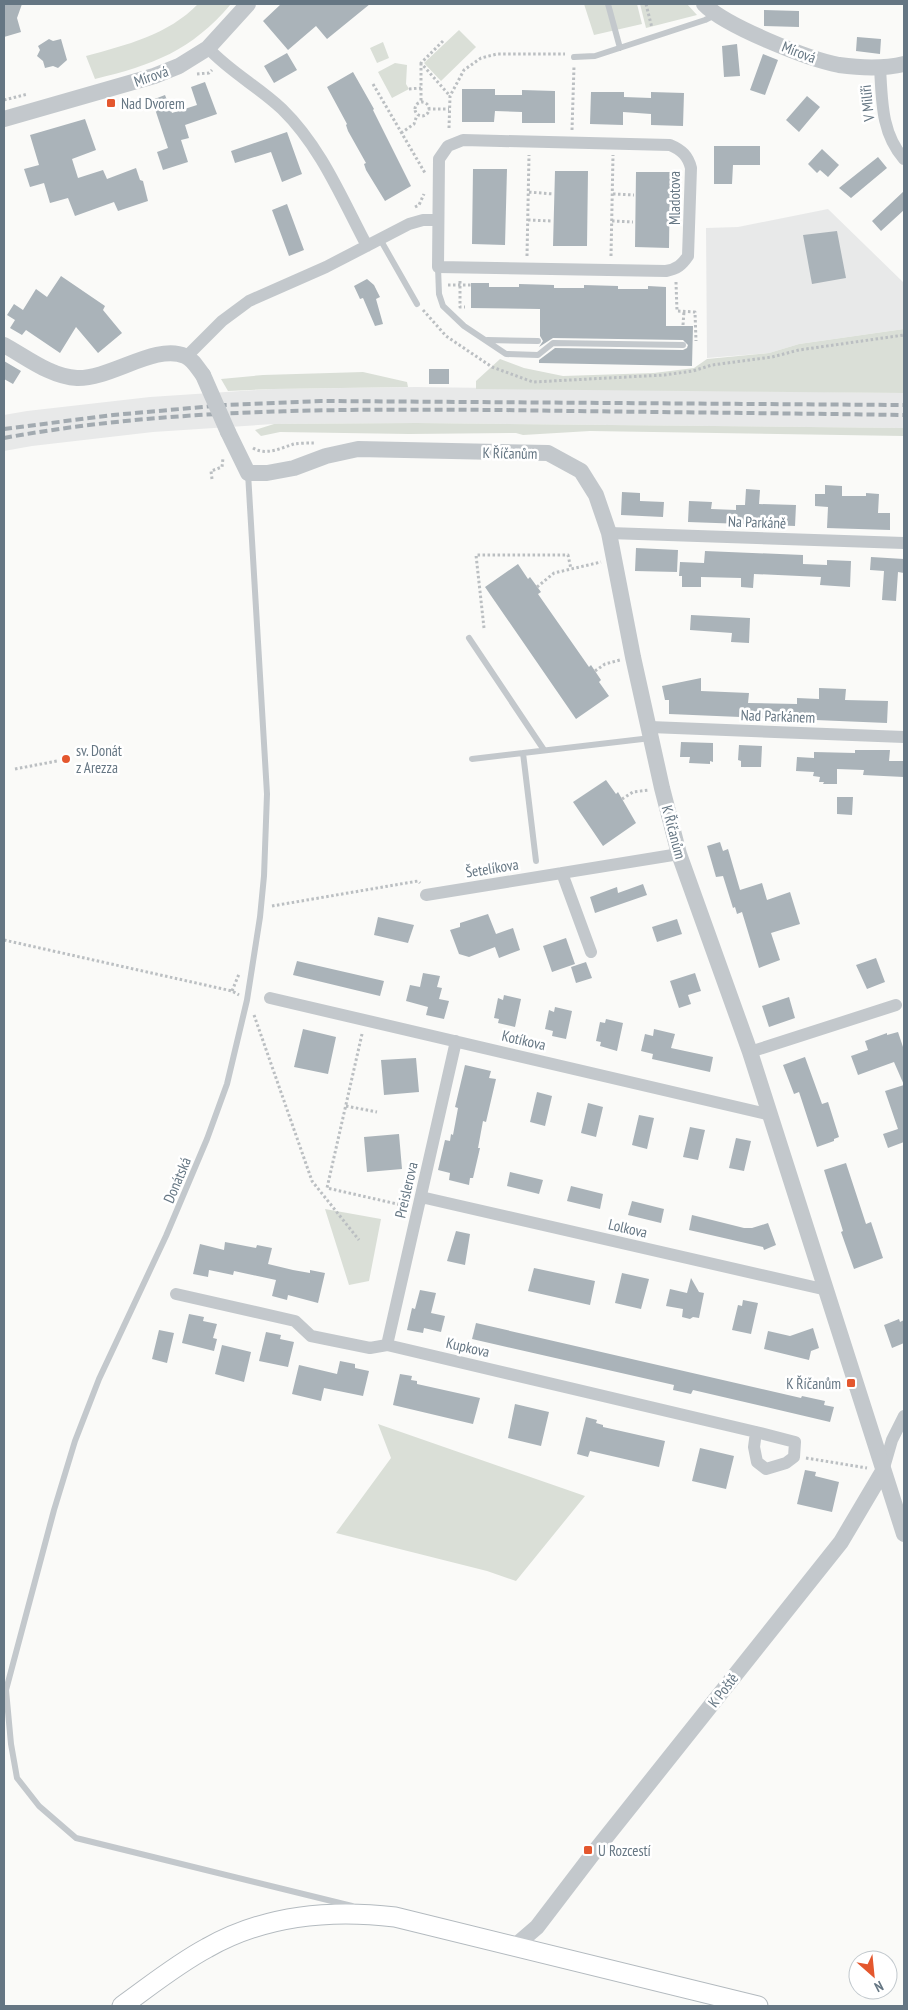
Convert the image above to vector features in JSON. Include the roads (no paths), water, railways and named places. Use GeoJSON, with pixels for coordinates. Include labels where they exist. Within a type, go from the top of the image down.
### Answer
{"type":"FeatureCollection","features":[{"type":"Feature","properties":{"kind":"main road"},"geometry":{"type":"LineString","coordinates":[[122,2006],[200,1952],[229,1936],[252,1927],[284,1919],[323,1913],[347,1912],[395,1916],[758,2006]]}},
{"type":"Feature","properties":{"kind":"street","name":"Mírová"},"geometry":{"type":"LineString","coordinates":[[4,119],[154,76],[179,66],[208,48],[248,4]]}},
{"type":"Feature","properties":{"kind":"street","name":"Mírová"},"geometry":{"type":"LineString","coordinates":[[710,9],[748,31],[819,60],[855,67],[880,68],[904,64]]}},
{"type":"Feature","properties":{"kind":"street"},"geometry":{"type":"LineString","coordinates":[[208,48],[221,62],[266,94],[307,137],[324,164],[367,246]]}},
{"type":"Feature","properties":{"kind":"street","name":"V Milíři"},"geometry":{"type":"LineString","coordinates":[[880,68],[884,120],[888,133],[904,159]]}},
{"type":"Feature","properties":{"kind":"street","name":"Mladotova"},"geometry":{"type":"LineString","coordinates":[[463,140],[670,145],[679,149],[689,162],[691,168],[690,248],[683,264],[676,269],[666,271],[438,267],[438,166],[442,152],[448,146],[463,140]]}},
{"type":"Feature","properties":{"kind":"street"},"geometry":{"type":"LineString","coordinates":[[187,356],[222,320],[249,301],[326,267],[409,224],[423,220],[438,220]]}},
{"type":"Feature","properties":{"kind":"street"},"geometry":{"type":"LineString","coordinates":[[4,345],[50,370],[75,378],[100,376],[162,353],[176,353],[187,356],[203,375],[248,473]]}},
{"type":"Feature","properties":{"kind":"street","name":"K Říčanům"},"geometry":{"type":"LineString","coordinates":[[248,473],[267,474],[294,468],[326,456],[358,449],[548,454],[581,471],[596,495],[609,533],[633,657],[662,788],[679,854],[771,1115],[904,1534]]}},
{"type":"Feature","properties":{"kind":"street","name":"Na Parkáně"},"geometry":{"type":"LineString","coordinates":[[609,533],[904,543]]}},
{"type":"Feature","properties":{"kind":"street","name":"Nad Parkánem"},"geometry":{"type":"LineString","coordinates":[[651,733],[904,737]]}},
{"type":"Feature","properties":{"kind":"street","name":"Šetelíkova"},"geometry":{"type":"LineString","coordinates":[[426,894],[679,854]]}},
{"type":"Feature","properties":{"kind":"street"},"geometry":{"type":"LineString","coordinates":[[562,873],[591,952]]}},
{"type":"Feature","properties":{"kind":"street","name":"Kotíkova"},"geometry":{"type":"LineString","coordinates":[[270,998],[771,1115]]}},
{"type":"Feature","properties":{"kind":"street"},"geometry":{"type":"LineString","coordinates":[[750,1052],[896,1005]]}},
{"type":"Feature","properties":{"kind":"street","name":"Preislerova"},"geometry":{"type":"LineString","coordinates":[[387,1345],[456,1041]]}},
{"type":"Feature","properties":{"kind":"street","name":"Lolkova"},"geometry":{"type":"LineString","coordinates":[[420,1203],[827,1290]]}},
{"type":"Feature","properties":{"kind":"street","name":"Kupkova"},"geometry":{"type":"LineString","coordinates":[[176,1294],[295,1321],[311,1336],[370,1348],[387,1345],[756,1432],[795,1442],[794,1457],[786,1463],[766,1468],[757,1462],[754,1447],[756,1432]]}},
{"type":"Feature","properties":{"kind":"street","name":"K Poště"},"geometry":{"type":"LineString","coordinates":[[515,1946],[537,1927],[841,1542],[883,1471],[892,1440],[904,1416]]}},
{"type":"Feature","properties":{"kind":"lane"},"geometry":{"type":"LineString","coordinates":[[608,4],[620,48]]}},
{"type":"Feature","properties":{"kind":"lane"},"geometry":{"type":"LineString","coordinates":[[574,57],[595,56],[705,20],[710,9]]}},
{"type":"Feature","properties":{"kind":"lane"},"geometry":{"type":"LineString","coordinates":[[380,239],[417,304]]}},
{"type":"Feature","properties":{"kind":"lane"},"geometry":{"type":"LineString","coordinates":[[438,267],[438,294],[443,306],[464,326],[506,354],[538,355],[553,343],[683,345]]}},
{"type":"Feature","properties":{"kind":"lane"},"geometry":{"type":"LineString","coordinates":[[486,340],[538,341]]}},
{"type":"Feature","properties":{"kind":"lane","name":"Donátská"},"geometry":{"type":"LineString","coordinates":[[248,473],[266,752],[266,835],[261,908],[248,997],[227,1084],[207,1139],[166,1236],[104,1367],[86,1410],[64,1475],[6,1690],[11,1744],[17,1778],[39,1806],[76,1838],[395,1916]]}},
{"type":"Feature","properties":{"kind":"lane"},"geometry":{"type":"LineString","coordinates":[[469,638],[544,750]]}},
{"type":"Feature","properties":{"kind":"lane"},"geometry":{"type":"LineString","coordinates":[[472,759],[651,733]]}},
{"type":"Feature","properties":{"kind":"lane"},"geometry":{"type":"LineString","coordinates":[[523,753],[536,861]]}},
{"type":"Feature","properties":{"kind":"railway"},"geometry":{"type":"LineString","coordinates":[[4,429],[113,415],[225,405],[321,401],[904,405]]}},
{"type":"Feature","properties":{"kind":"railway"},"geometry":{"type":"LineString","coordinates":[[4,438],[65,428],[127,421],[252,412],[501,410],[904,415]]}},
{"type":"Feature","properties":{"kind":"place","name":"Nad Dvorem"},"geometry":{"type":"Point","coordinates":[111,103]}},
{"type":"Feature","properties":{"kind":"place","name":"sv. Donát z Arezza"},"geometry":{"type":"Point","coordinates":[66,759]}},
{"type":"Feature","properties":{"kind":"place","name":"K Říčanům"},"geometry":{"type":"Point","coordinates":[851,1383]}},
{"type":"Feature","properties":{"kind":"place","name":"U Rozcestí"},"geometry":{"type":"Point","coordinates":[588,1850]}}]}
